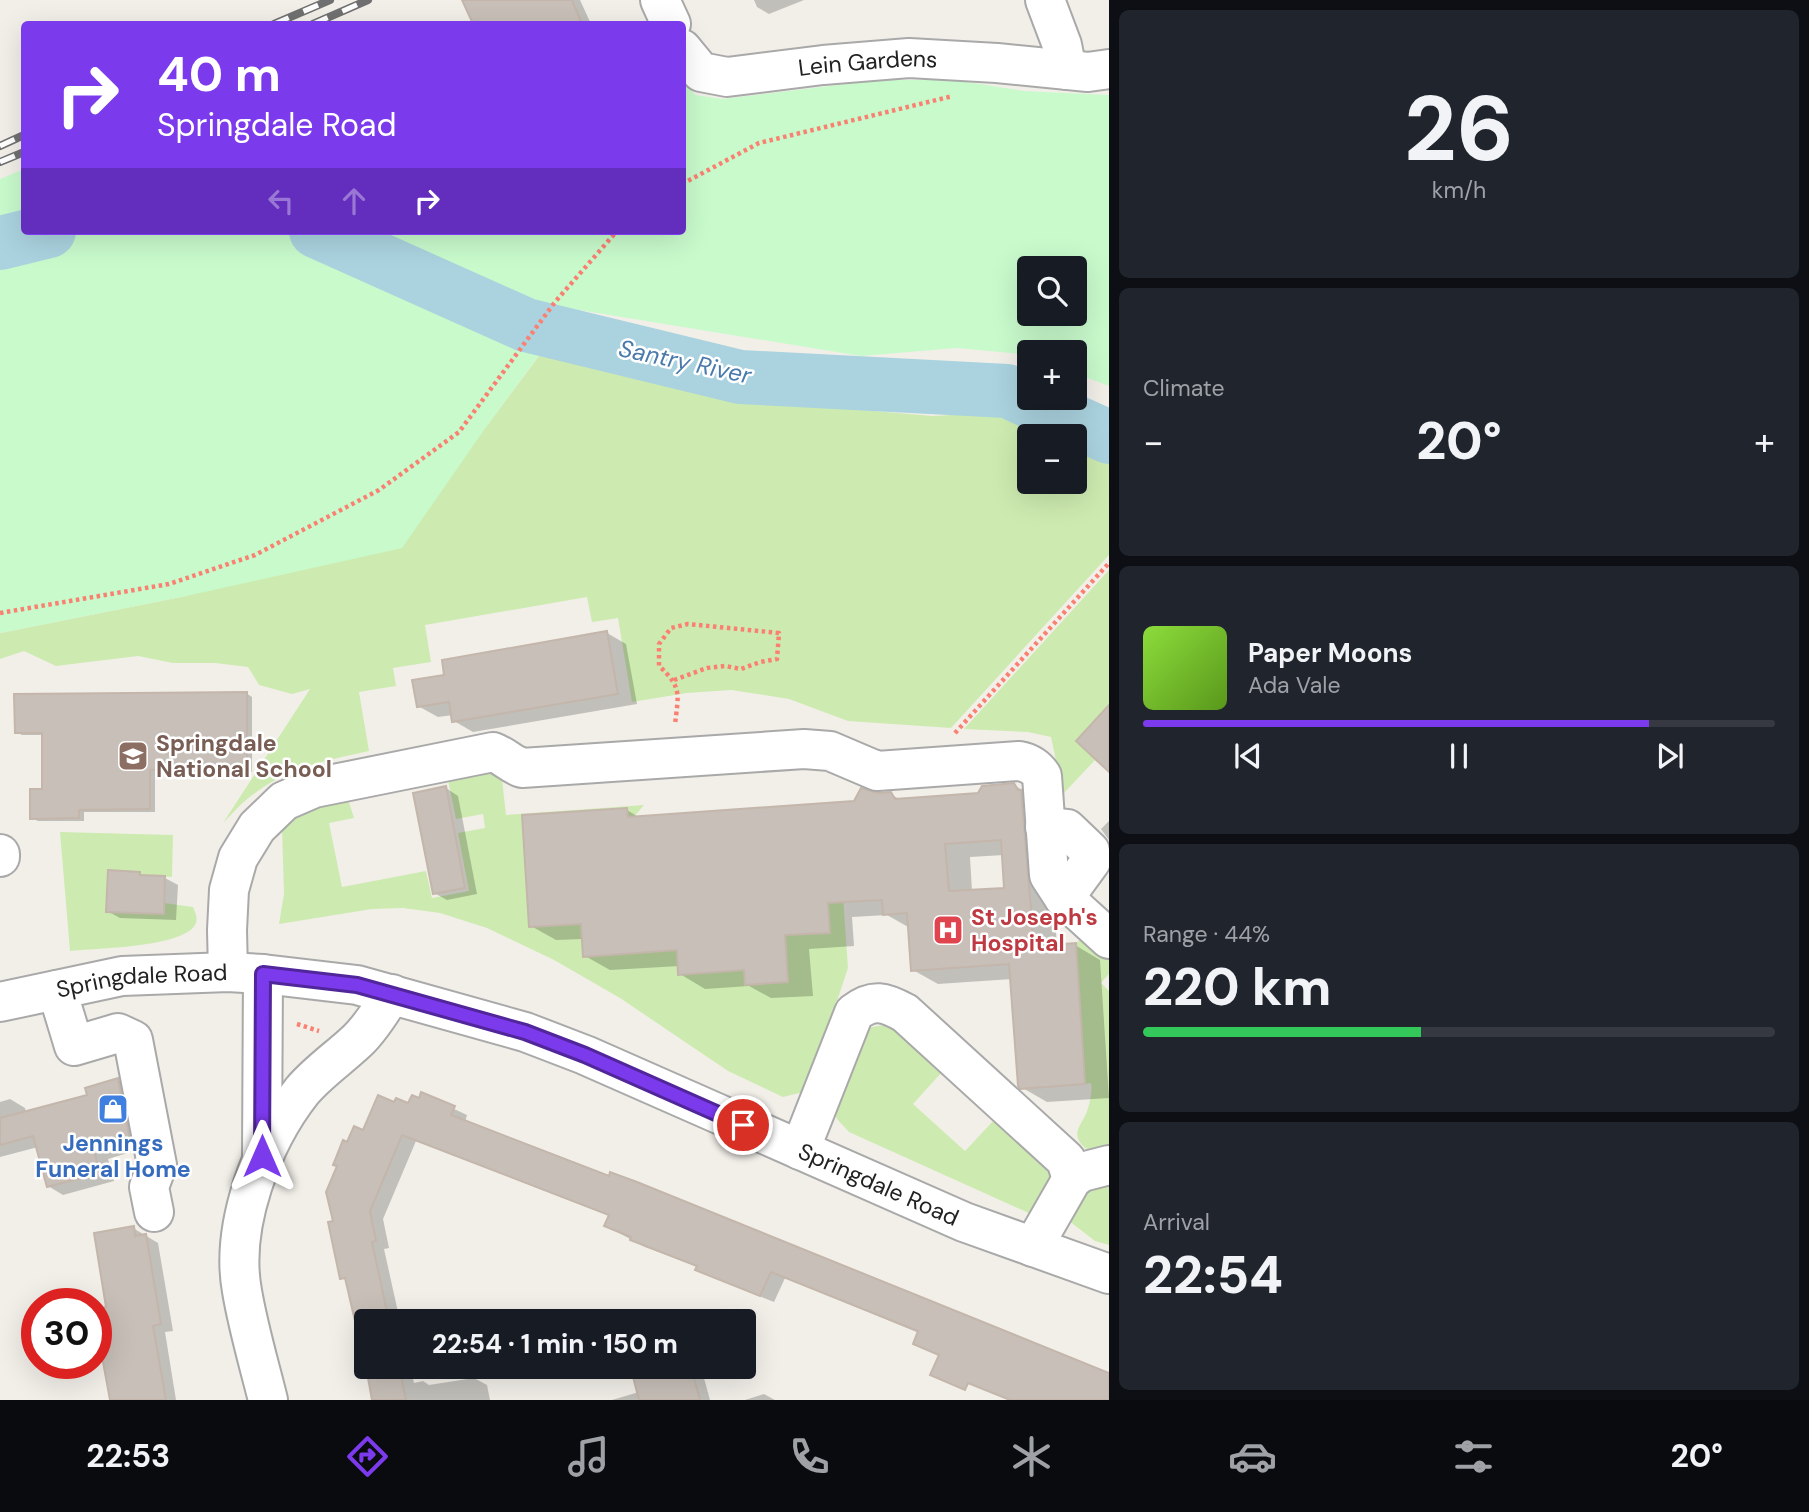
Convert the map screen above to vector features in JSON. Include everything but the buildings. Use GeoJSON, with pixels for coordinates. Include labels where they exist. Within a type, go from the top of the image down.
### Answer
{"type":"FeatureCollection","features":[{"type":"Feature","properties":{"kind":"street"},"geometry":{"type":"LineString","coordinates":[[660,0],[670,21]]}},
{"type":"Feature","properties":{"kind":"street"},"geometry":{"type":"LineString","coordinates":[[1045,0],[1062,45],[1066,70]]}},
{"type":"Feature","properties":{"kind":"street","name":"Lein Gardens"},"geometry":{"type":"LineString","coordinates":[[686,54],[701,72],[726,77],[909,58],[1088,72],[1109,69]]}},
{"type":"Feature","properties":{"kind":"street"},"geometry":{"type":"LineString","coordinates":[[262,1156],[262,1018],[227,930],[229,890],[238,858],[257,827],[284,801],[314,788],[493,752],[522,768],[804,749],[830,751],[877,771],[1019,761],[1037,769],[1042,776],[1049,875],[1064,898],[1109,939]]}},
{"type":"Feature","properties":{"kind":"street","name":"Springdale Road"},"geometry":{"type":"LineString","coordinates":[[0,1002],[122,976],[246,973],[357,985],[525,1032],[585,1055],[964,1222],[1109,1274]]}},
{"type":"Feature","properties":{"kind":"street"},"geometry":{"type":"LineString","coordinates":[[57,990],[74,1046],[118,1033],[133,1040],[157,1165],[149,1187],[154,1212]]}},
{"type":"Feature","properties":{"kind":"street"},"geometry":{"type":"LineString","coordinates":[[268,1400],[241,1288],[241,1241],[249,1196],[262,1156],[276,1129],[302,1092],[325,1067],[370,1028],[392,994]]}},
{"type":"Feature","properties":{"kind":"street"},"geometry":{"type":"LineString","coordinates":[[800,1150],[854,1013],[864,1005],[876,1002],[905,1013],[1066,1160],[1072,1179]]}},
{"type":"Feature","properties":{"kind":"street"},"geometry":{"type":"LineString","coordinates":[[262,1060],[325,1067]]}},
{"type":"Feature","properties":{"kind":"street"},"geometry":{"type":"LineString","coordinates":[[1033,1247],[1072,1179],[1083,1172],[1109,1165]]}},
{"type":"Feature","properties":{"kind":"path"},"geometry":{"type":"LineString","coordinates":[[686,182],[759,143],[956,96]]}},
{"type":"Feature","properties":{"kind":"path"},"geometry":{"type":"LineString","coordinates":[[0,613],[169,584],[255,555],[379,490],[459,432],[555,302],[614,235]]}},
{"type":"Feature","properties":{"kind":"path"},"geometry":{"type":"LineString","coordinates":[[957,765],[955,731],[1109,563]]}},
{"type":"Feature","properties":{"kind":"path"},"geometry":{"type":"LineString","coordinates":[[672,758],[678,694],[674,680],[659,666],[659,644],[671,628],[688,624],[779,633],[777,659],[741,669],[725,666],[707,668],[674,680]]}},
{"type":"Feature","properties":{"kind":"path"},"geometry":{"type":"LineString","coordinates":[[262,1018],[279,1019],[357,1041]]}},
{"type":"Feature","properties":{"kind":"green space"},"geometry":{"type":"Polygon","coordinates":[[[879,80],[954,80],[1024,91],[1109,95],[1109,386],[1087,378],[1087,340],[1017,340],[1017,354],[957,348],[861,356],[573,309],[402,548],[186,596],[0,633],[0,179],[21,170],[21,235],[686,235],[686,84],[695,95],[723,99],[879,80]]]}},
{"type":"Feature","properties":{"kind":"green space"},"geometry":{"type":"Polygon","coordinates":[[[544,349],[634,366],[731,399],[933,416],[987,413],[1050,424],[1017,424],[1017,494],[1087,494],[1087,432],[1109,437],[1109,555],[951,728],[848,721],[789,699],[731,690],[687,693],[632,702],[618,618],[592,622],[587,597],[425,625],[431,662],[393,668],[396,686],[359,692],[369,751],[310,766],[282,777],[242,803],[223,823],[310,689],[292,694],[259,685],[248,667],[215,663],[173,663],[138,656],[56,666],[24,651],[0,659],[0,633],[186,596],[486,427],[544,349]]]}},
{"type":"Feature","properties":{"kind":"green space"},"geometry":{"type":"Polygon","coordinates":[[[1109,570],[1109,705],[1076,741],[1096,759],[1063,794],[1051,737],[1028,732],[964,729],[1109,570]]]}},
{"type":"Feature","properties":{"kind":"green space"},"geometry":{"type":"Polygon","coordinates":[[[501,770],[506,815],[644,805],[627,825],[674,915],[679,975],[718,972],[742,949],[745,985],[788,982],[786,946],[765,947],[826,879],[841,868],[848,968],[807,1091],[783,1097],[728,1071],[620,998],[554,960],[487,928],[440,913],[403,908],[372,909],[279,924],[284,894],[282,829],[285,819],[347,796],[354,818],[329,823],[342,887],[426,871],[432,898],[469,891],[458,833],[485,828],[483,814],[456,819],[447,775],[501,770]]]}},
{"type":"Feature","properties":{"kind":"green space"},"geometry":{"type":"Polygon","coordinates":[[[60,832],[173,835],[172,877],[108,870],[106,911],[164,903],[193,907],[196,923],[189,931],[176,938],[158,942],[70,951],[60,832]]]}},
{"type":"Feature","properties":{"kind":"green space"},"geometry":{"type":"Polygon","coordinates":[[[1083,937],[1109,960],[1109,974],[1101,983],[1109,991],[1109,1149],[1095,1151],[1083,1146],[1077,1135],[1088,1109],[1091,1090],[1091,1083],[1085,1084],[1076,943],[1083,937]]]}},
{"type":"Feature","properties":{"kind":"green space"},"geometry":{"type":"Polygon","coordinates":[[[884,1025],[897,1031],[942,1072],[913,1104],[965,1151],[994,1120],[1052,1173],[1053,1181],[1031,1214],[849,1132],[837,1119],[832,1108],[863,1032],[884,1025]]]}},
{"type":"Feature","properties":{"kind":"green space"},"geometry":{"type":"Polygon","coordinates":[[[1109,1181],[1109,1245],[1095,1241],[1064,1217],[1079,1194],[1109,1181]]]}},
{"type":"Feature","properties":{"kind":"waterway","name":"Santry River"},"geometry":{"type":"LineString","coordinates":[[0,243],[33,235]]}},
{"type":"Feature","properties":{"kind":"waterway","name":"Santry River"},"geometry":{"type":"LineString","coordinates":[[325,235],[526,325],[740,377],[1007,391],[1109,437]]}},
{"type":"Feature","properties":{"kind":"railway"},"geometry":{"type":"LineString","coordinates":[[281,21],[330,0]]}},
{"type":"Feature","properties":{"kind":"railway"},"geometry":{"type":"LineString","coordinates":[[320,21],[368,0]]}},
{"type":"Feature","properties":{"kind":"railway"},"geometry":{"type":"LineString","coordinates":[[0,146],[21,136]]}},
{"type":"Feature","properties":{"kind":"railway"},"geometry":{"type":"LineString","coordinates":[[0,162],[21,153]]}},
{"type":"Feature","properties":{"kind":"place","name":"Springdale National School"},"geometry":{"type":"Point","coordinates":[133,756]}},
{"type":"Feature","properties":{"kind":"place","name":"St Joseph's Hospital"},"geometry":{"type":"Point","coordinates":[948,930]}},
{"type":"Feature","properties":{"kind":"place","name":"Jennings Funeral Home"},"geometry":{"type":"Point","coordinates":[113,1109]}},
{"type":"Feature","properties":{"kind":"route"},"geometry":{"type":"LineString","coordinates":[[262,1156],[263,974],[357,985],[525,1032],[585,1055],[743,1125]]}}]}
